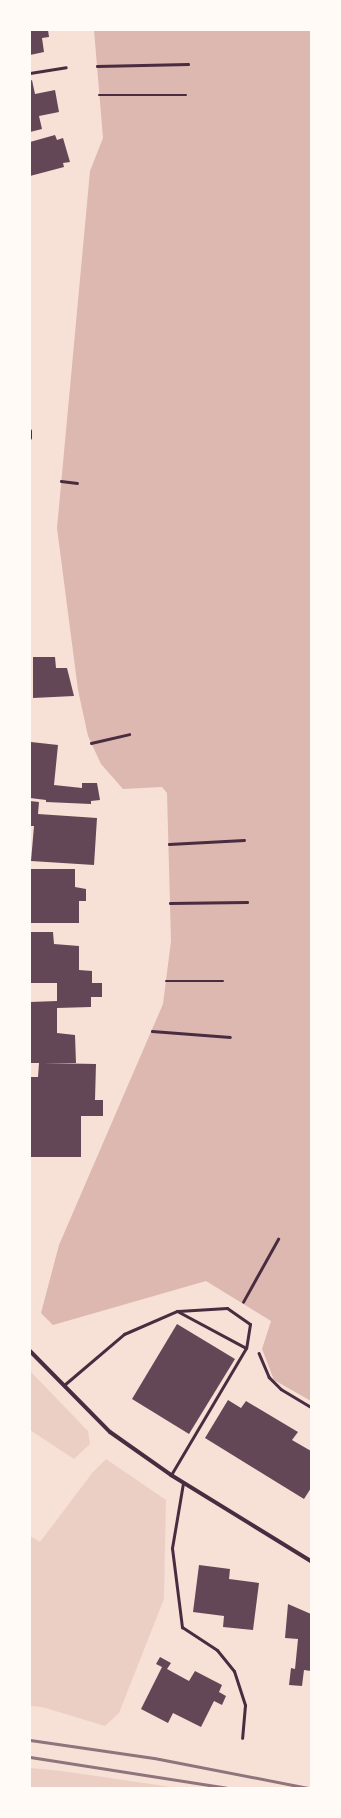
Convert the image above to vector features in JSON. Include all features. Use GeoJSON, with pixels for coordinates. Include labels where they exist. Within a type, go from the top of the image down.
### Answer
{"type":"FeatureCollection","features":[{"type":"Feature","properties":{"kind":"street"},"geometry":{"type":"LineString","coordinates":[[30,431],[30,438]]}},
{"type":"Feature","properties":{"kind":"street"},"geometry":{"type":"LineString","coordinates":[[30,1351],[110,1432],[183,1483],[311,1561]]}},
{"type":"Feature","properties":{"kind":"lane"},"geometry":{"type":"LineString","coordinates":[[64,1385],[124,1334],[178,1311],[227,1308],[250,1324],[246,1348],[171,1475]]}},
{"type":"Feature","properties":{"kind":"lane"},"geometry":{"type":"LineString","coordinates":[[178,1311],[246,1348]]}},
{"type":"Feature","properties":{"kind":"lane"},"geometry":{"type":"LineString","coordinates":[[183,1483],[172,1548],[182,1627],[217,1650],[234,1671],[245,1705],[242,1738]]}},
{"type":"Feature","properties":{"kind":"path"},"geometry":{"type":"LineString","coordinates":[[97,66],[188,64]]}},
{"type":"Feature","properties":{"kind":"path"},"geometry":{"type":"LineString","coordinates":[[30,73],[66,67]]}},
{"type":"Feature","properties":{"kind":"path"},"geometry":{"type":"LineString","coordinates":[[99,94],[186,95]]}},
{"type":"Feature","properties":{"kind":"path"},"geometry":{"type":"LineString","coordinates":[[61,481],[77,483]]}},
{"type":"Feature","properties":{"kind":"path"},"geometry":{"type":"LineString","coordinates":[[91,743],[128,734]]}},
{"type":"Feature","properties":{"kind":"path"},"geometry":{"type":"LineString","coordinates":[[169,844],[244,840]]}},
{"type":"Feature","properties":{"kind":"path"},"geometry":{"type":"LineString","coordinates":[[170,903],[246,902]]}},
{"type":"Feature","properties":{"kind":"path"},"geometry":{"type":"LineString","coordinates":[[166,981],[223,981]]}},
{"type":"Feature","properties":{"kind":"path"},"geometry":{"type":"LineString","coordinates":[[152,1031],[230,1037]]}},
{"type":"Feature","properties":{"kind":"path"},"geometry":{"type":"LineString","coordinates":[[236,1315],[278,1239]]}},
{"type":"Feature","properties":{"kind":"path"},"geometry":{"type":"LineString","coordinates":[[246,1348],[259,1353],[269,1377],[281,1389],[311,1407]]}},
{"type":"Feature","properties":{"kind":"shaded area"},"geometry":{"type":"Polygon","coordinates":[[[94,30],[311,30],[311,1401],[274,1380],[262,1349],[271,1321],[206,1281],[53,1325],[41,1313],[59,1245],[163,1004],[171,941],[167,793],[162,787],[123,789],[101,764],[88,736],[78,690],[57,528],[90,171],[103,138],[94,30]]]}},
{"type":"Feature","properties":{"kind":"shaded area"},"geometry":{"type":"Polygon","coordinates":[[[30,1371],[88,1431],[90,1444],[74,1459],[30,1430],[30,1371]]]}},
{"type":"Feature","properties":{"kind":"shaded area"},"geometry":{"type":"Polygon","coordinates":[[[106,1459],[166,1500],[164,1599],[119,1713],[105,1726],[42,1707],[30,1706],[30,1536],[40,1542],[93,1472],[106,1459]]]}},
{"type":"Feature","properties":{"kind":"shaded area"},"geometry":{"type":"Polygon","coordinates":[[[30,1768],[62,1771],[178,1788],[30,1788],[30,1768]]]}},
{"type":"Feature","properties":{"kind":"building"},"geometry":{"type":"Polygon","coordinates":[[[30,30],[48,30],[49,37],[42,38],[44,52],[30,55],[30,30]]]}},
{"type":"Feature","properties":{"kind":"building"},"geometry":{"type":"Polygon","coordinates":[[[32,80],[35,94],[55,90],[59,112],[39,116],[42,129],[30,132],[30,81],[32,80]]]}},
{"type":"Feature","properties":{"kind":"building"},"geometry":{"type":"Polygon","coordinates":[[[55,135],[57,140],[63,138],[70,162],[63,163],[64,167],[30,176],[30,142],[55,135]]]}},
{"type":"Feature","properties":{"kind":"building"},"geometry":{"type":"Polygon","coordinates":[[[33,657],[55,657],[56,668],[67,668],[74,696],[33,698],[33,657]]]}},
{"type":"Feature","properties":{"kind":"building"},"geometry":{"type":"Polygon","coordinates":[[[31,742],[58,745],[54,785],[82,788],[82,783],[97,783],[100,800],[91,801],[91,804],[46,802],[46,800],[30,798],[31,742]]]}},
{"type":"Feature","properties":{"kind":"building"},"geometry":{"type":"Polygon","coordinates":[[[30,801],[39,802],[38,814],[97,818],[94,865],[31,861],[34,826],[30,826],[30,801]]]}},
{"type":"Feature","properties":{"kind":"building"},"geometry":{"type":"Polygon","coordinates":[[[30,869],[75,869],[75,887],[86,889],[86,901],[79,901],[79,923],[30,923],[30,869]]]}},
{"type":"Feature","properties":{"kind":"building"},"geometry":{"type":"Polygon","coordinates":[[[30,932],[53,932],[54,944],[79,946],[79,970],[92,971],[92,983],[102,983],[102,997],[91,997],[91,1007],[57,1008],[57,1033],[75,1035],[76,1063],[43,1063],[96,1064],[95,1100],[103,1100],[103,1116],[81,1116],[81,1157],[30,1157],[30,1077],[38,1077],[39,1063],[30,1063],[30,1002],[57,1001],[57,983],[30,983],[30,932]]]}},
{"type":"Feature","properties":{"kind":"building"},"geometry":{"type":"Polygon","coordinates":[[[177,1324],[235,1359],[189,1434],[132,1399],[177,1324]]]}},
{"type":"Feature","properties":{"kind":"building"},"geometry":{"type":"Polygon","coordinates":[[[228,1400],[241,1408],[246,1401],[298,1432],[292,1440],[311,1451],[311,1488],[304,1499],[205,1438],[228,1400]]]}},
{"type":"Feature","properties":{"kind":"building"},"geometry":{"type":"Polygon","coordinates":[[[199,1565],[230,1569],[229,1579],[259,1583],[253,1630],[223,1627],[224,1616],[193,1612],[199,1565]]]}},
{"type":"Feature","properties":{"kind":"building"},"geometry":{"type":"Polygon","coordinates":[[[288,1604],[311,1614],[311,1671],[304,1670],[302,1686],[289,1685],[291,1668],[295,1669],[298,1639],[285,1638],[288,1604]]]}},
{"type":"Feature","properties":{"kind":"building"},"geometry":{"type":"Polygon","coordinates":[[[160,1657],[171,1663],[167,1669],[189,1681],[195,1671],[222,1685],[219,1692],[226,1696],[222,1705],[214,1701],[201,1727],[173,1713],[168,1723],[141,1709],[162,1667],[156,1664],[160,1657]]]}},
{"type":"Feature","properties":{"kind":"railway"},"geometry":{"type":"LineString","coordinates":[[30,1740],[154,1758],[308,1788]]}},
{"type":"Feature","properties":{"kind":"railway"},"geometry":{"type":"LineString","coordinates":[[30,1757],[227,1788]]}}]}
